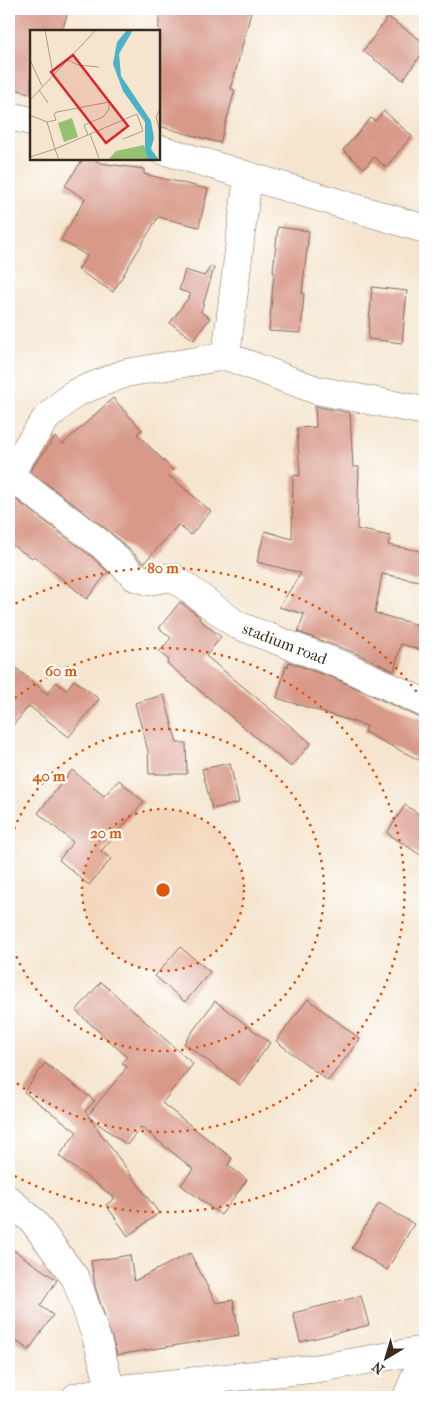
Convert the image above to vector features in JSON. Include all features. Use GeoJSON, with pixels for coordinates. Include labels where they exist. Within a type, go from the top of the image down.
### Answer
{"type":"FeatureCollection","features":[{"type":"Feature","properties":{"kind":"street"},"geometry":{"type":"LineString","coordinates":[[9,116],[30,121]]}},
{"type":"Feature","properties":{"kind":"street"},"geometry":{"type":"LineString","coordinates":[[160,149],[425,230]]}},
{"type":"Feature","properties":{"kind":"street"},"geometry":{"type":"LineString","coordinates":[[248,176],[226,356],[316,390],[425,411]]}},
{"type":"Feature","properties":{"kind":"street","name":"stadium road"},"geometry":{"type":"LineString","coordinates":[[226,356],[126,373],[75,394],[47,417],[9,475],[101,544],[135,577],[149,581],[173,576],[237,625],[347,667],[425,703]]}},
{"type":"Feature","properties":{"kind":"street"},"geometry":{"type":"LineString","coordinates":[[9,1200],[33,1221],[76,1279],[96,1336],[111,1390]]}},
{"type":"Feature","properties":{"kind":"street"},"geometry":{"type":"LineString","coordinates":[[76,1397],[111,1390],[320,1368],[425,1351]]}},
{"type":"Feature","properties":{"kind":"street"},"geometry":{"type":"LineString","coordinates":[[407,1397],[425,1351]]}},
{"type":"Feature","properties":{"kind":"building"},"geometry":{"type":"Polygon","coordinates":[[[9,9],[69,9],[62,30],[30,30],[30,94],[9,87],[9,9]]]}},
{"type":"Feature","properties":{"kind":"building"},"geometry":{"type":"Polygon","coordinates":[[[159,9],[239,9],[251,12],[231,89],[235,90],[220,143],[160,126],[159,9]]]}},
{"type":"Feature","properties":{"kind":"building"},"geometry":{"type":"Polygon","coordinates":[[[388,17],[425,43],[425,49],[403,80],[363,51],[388,17]]]}},
{"type":"Feature","properties":{"kind":"building"},"geometry":{"type":"Polygon","coordinates":[[[384,111],[412,136],[386,167],[374,157],[364,168],[343,150],[371,118],[375,121],[384,111]]]}},
{"type":"Feature","properties":{"kind":"building"},"geometry":{"type":"Polygon","coordinates":[[[82,160],[96,160],[100,163],[144,169],[144,174],[208,189],[199,227],[158,217],[113,292],[78,270],[87,256],[61,240],[85,199],[65,186],[82,160]]]}},
{"type":"Feature","properties":{"kind":"building"},"geometry":{"type":"Polygon","coordinates":[[[278,227],[309,231],[302,293],[304,293],[301,333],[269,331],[278,227]]]}},
{"type":"Feature","properties":{"kind":"building"},"geometry":{"type":"Polygon","coordinates":[[[211,266],[214,268],[201,312],[210,318],[194,340],[170,323],[191,294],[179,290],[185,270],[204,276],[211,266]]]}},
{"type":"Feature","properties":{"kind":"building"},"geometry":{"type":"Polygon","coordinates":[[[372,287],[407,291],[402,343],[368,339],[372,287]]]}},
{"type":"Feature","properties":{"kind":"building"},"geometry":{"type":"Polygon","coordinates":[[[113,398],[142,430],[137,434],[173,470],[168,475],[211,511],[191,535],[178,525],[144,563],[110,532],[30,471],[55,437],[63,444],[113,398]]]}},
{"type":"Feature","properties":{"kind":"building"},"geometry":{"type":"Polygon","coordinates":[[[315,406],[350,413],[353,467],[359,467],[357,529],[390,536],[388,545],[425,552],[425,582],[382,574],[375,613],[425,627],[425,651],[401,644],[394,671],[353,652],[298,632],[304,614],[279,607],[301,573],[257,562],[265,531],[292,539],[293,475],[300,476],[297,428],[316,427],[315,406]]]}},
{"type":"Feature","properties":{"kind":"building"},"geometry":{"type":"Polygon","coordinates":[[[9,494],[91,556],[108,572],[87,599],[34,556],[32,558],[9,543],[9,494]]]}},
{"type":"Feature","properties":{"kind":"building"},"geometry":{"type":"Polygon","coordinates":[[[180,602],[200,617],[199,619],[221,637],[206,656],[311,743],[291,767],[167,663],[169,660],[159,652],[171,638],[159,628],[180,602]]]}},
{"type":"Feature","properties":{"kind":"building"},"geometry":{"type":"Polygon","coordinates":[[[9,662],[47,694],[56,682],[66,690],[74,680],[99,699],[69,737],[29,706],[9,730],[9,662]]]}},
{"type":"Feature","properties":{"kind":"building"},"geometry":{"type":"Polygon","coordinates":[[[289,662],[341,681],[418,717],[425,718],[425,763],[364,732],[367,726],[277,698],[286,666],[288,667],[289,662]]]}},
{"type":"Feature","properties":{"kind":"building"},"geometry":{"type":"Polygon","coordinates":[[[164,695],[177,743],[186,743],[187,774],[149,774],[148,751],[135,703],[164,695]]]}},
{"type":"Feature","properties":{"kind":"building"},"geometry":{"type":"Polygon","coordinates":[[[230,763],[239,803],[212,809],[202,769],[230,763]]]}},
{"type":"Feature","properties":{"kind":"building"},"geometry":{"type":"Polygon","coordinates":[[[72,770],[104,796],[119,780],[144,802],[101,851],[111,859],[89,885],[59,860],[73,842],[38,813],[72,770]]]}},
{"type":"Feature","properties":{"kind":"building"},"geometry":{"type":"Polygon","coordinates":[[[405,805],[425,818],[425,858],[387,833],[405,805]]]}},
{"type":"Feature","properties":{"kind":"building"},"geometry":{"type":"Polygon","coordinates":[[[180,947],[210,972],[185,1002],[155,976],[180,947]]]}},
{"type":"Feature","properties":{"kind":"building"},"geometry":{"type":"Polygon","coordinates":[[[101,982],[193,1064],[162,1103],[232,1158],[228,1165],[247,1180],[221,1215],[181,1185],[193,1169],[141,1127],[127,1145],[88,1116],[159,1213],[128,1236],[106,1205],[115,1198],[59,1156],[77,1132],[24,1092],[45,1063],[95,1101],[85,1111],[88,1115],[127,1067],[122,1063],[127,1057],[76,1011],[101,982]]]}},
{"type":"Feature","properties":{"kind":"building"},"geometry":{"type":"Polygon","coordinates":[[[308,999],[360,1039],[328,1081],[276,1041],[308,999]]]}},
{"type":"Feature","properties":{"kind":"building"},"geometry":{"type":"Polygon","coordinates":[[[215,1001],[270,1043],[240,1085],[184,1043],[215,1001]]]}},
{"type":"Feature","properties":{"kind":"building"},"geometry":{"type":"Polygon","coordinates":[[[379,1203],[414,1224],[387,1270],[352,1248],[379,1203]]]}},
{"type":"Feature","properties":{"kind":"building"},"geometry":{"type":"Polygon","coordinates":[[[9,1247],[57,1280],[40,1306],[53,1315],[29,1350],[9,1336],[9,1247]]]}},
{"type":"Feature","properties":{"kind":"building"},"geometry":{"type":"Polygon","coordinates":[[[190,1253],[216,1303],[233,1300],[239,1335],[117,1355],[95,1286],[91,1261],[130,1255],[134,1281],[190,1253]]]}},
{"type":"Feature","properties":{"kind":"building"},"geometry":{"type":"Polygon","coordinates":[[[361,1296],[369,1325],[300,1342],[293,1313],[361,1296]]]}}]}
